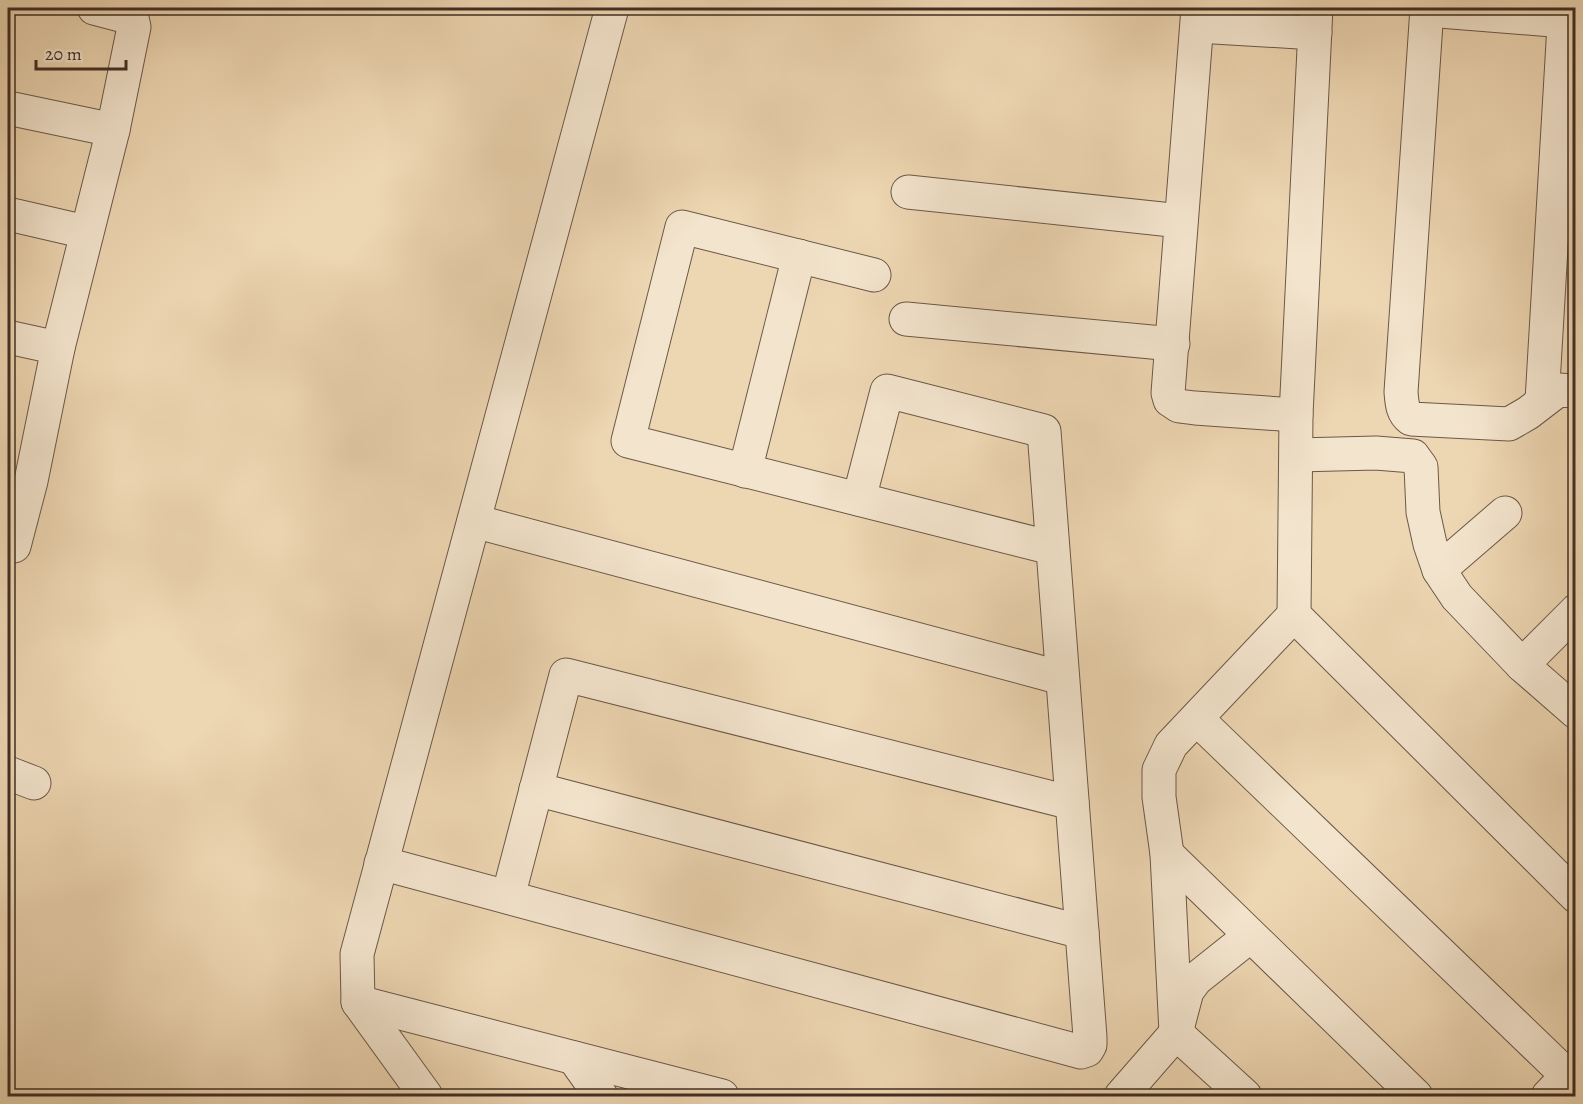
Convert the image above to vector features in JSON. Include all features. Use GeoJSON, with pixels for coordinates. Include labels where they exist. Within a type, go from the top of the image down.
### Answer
{"type":"FeatureCollection","features":[{"type":"Feature","properties":{"kind":"street"},"geometry":{"type":"LineString","coordinates":[[14,546],[19,478],[58,348],[113,130],[134,21],[125,14],[94,8]]}},
{"type":"Feature","properties":{"kind":"street"},"geometry":{"type":"LineString","coordinates":[[426,1096],[358,1002],[357,954],[612,8]]}},
{"type":"Feature","properties":{"kind":"street"},"geometry":{"type":"LineString","coordinates":[[1542,401],[1568,17],[1427,9],[1401,392],[1402,407],[1411,419],[1509,424],[1558,390],[1575,391]]}},
{"type":"Feature","properties":{"kind":"street"},"geometry":{"type":"LineString","coordinates":[[1245,1096],[1176,1033],[1167,854],[1158,797],[1159,770],[1170,745],[1294,615],[1296,415],[1316,20],[1197,17],[1168,393],[1170,400],[1179,406],[1296,415]]}},
{"type":"Feature","properties":{"kind":"street"},"geometry":{"type":"LineString","coordinates":[[8,108],[113,130]]}},
{"type":"Feature","properties":{"kind":"street"},"geometry":{"type":"LineString","coordinates":[[908,192],[1181,221]]}},
{"type":"Feature","properties":{"kind":"street"},"geometry":{"type":"LineString","coordinates":[[8,214],[86,232]]}},
{"type":"Feature","properties":{"kind":"street"},"geometry":{"type":"LineString","coordinates":[[874,275],[682,227],[628,441],[1052,548]]}},
{"type":"Feature","properties":{"kind":"street"},"geometry":{"type":"LineString","coordinates":[[745,471],[799,256]]}},
{"type":"Feature","properties":{"kind":"street"},"geometry":{"type":"LineString","coordinates":[[906,319],[1173,344]]}},
{"type":"Feature","properties":{"kind":"street"},"geometry":{"type":"LineString","coordinates":[[8,337],[58,348]]}},
{"type":"Feature","properties":{"kind":"street"},"geometry":{"type":"LineString","coordinates":[[381,863],[1081,1052],[1087,1050],[1090,1037],[1044,431],[887,391],[859,499]]}},
{"type":"Feature","properties":{"kind":"street"},"geometry":{"type":"LineString","coordinates":[[1297,454],[1376,453],[1413,456],[1421,467],[1423,512],[1430,544],[1440,570],[1456,597],[1522,664],[1575,712]]}},
{"type":"Feature","properties":{"kind":"street"},"geometry":{"type":"LineString","coordinates":[[1440,570],[1505,513]]}},
{"type":"Feature","properties":{"kind":"street"},"geometry":{"type":"LineString","coordinates":[[474,521],[1062,678]]}},
{"type":"Feature","properties":{"kind":"street"},"geometry":{"type":"LineString","coordinates":[[1522,664],[1575,611]]}},
{"type":"Feature","properties":{"kind":"street"},"geometry":{"type":"LineString","coordinates":[[1294,615],[1575,896]]}},
{"type":"Feature","properties":{"kind":"street"},"geometry":{"type":"LineString","coordinates":[[508,897],[566,675],[1072,803]]}},
{"type":"Feature","properties":{"kind":"street"},"geometry":{"type":"LineString","coordinates":[[1197,719],[1567,1081]]}},
{"type":"Feature","properties":{"kind":"street"},"geometry":{"type":"LineString","coordinates":[[536,789],[1082,932]]}},
{"type":"Feature","properties":{"kind":"street"},"geometry":{"type":"LineString","coordinates":[[1167,854],[1416,1096]]}},
{"type":"Feature","properties":{"kind":"street"},"geometry":{"type":"LineString","coordinates":[[1121,1096],[1176,1033],[1187,991],[1196,979],[1250,936]]}},
{"type":"Feature","properties":{"kind":"street"},"geometry":{"type":"LineString","coordinates":[[358,1002],[722,1096]]}},
{"type":"Feature","properties":{"kind":"street"},"geometry":{"type":"LineString","coordinates":[[574,1058],[601,1096]]}}]}
